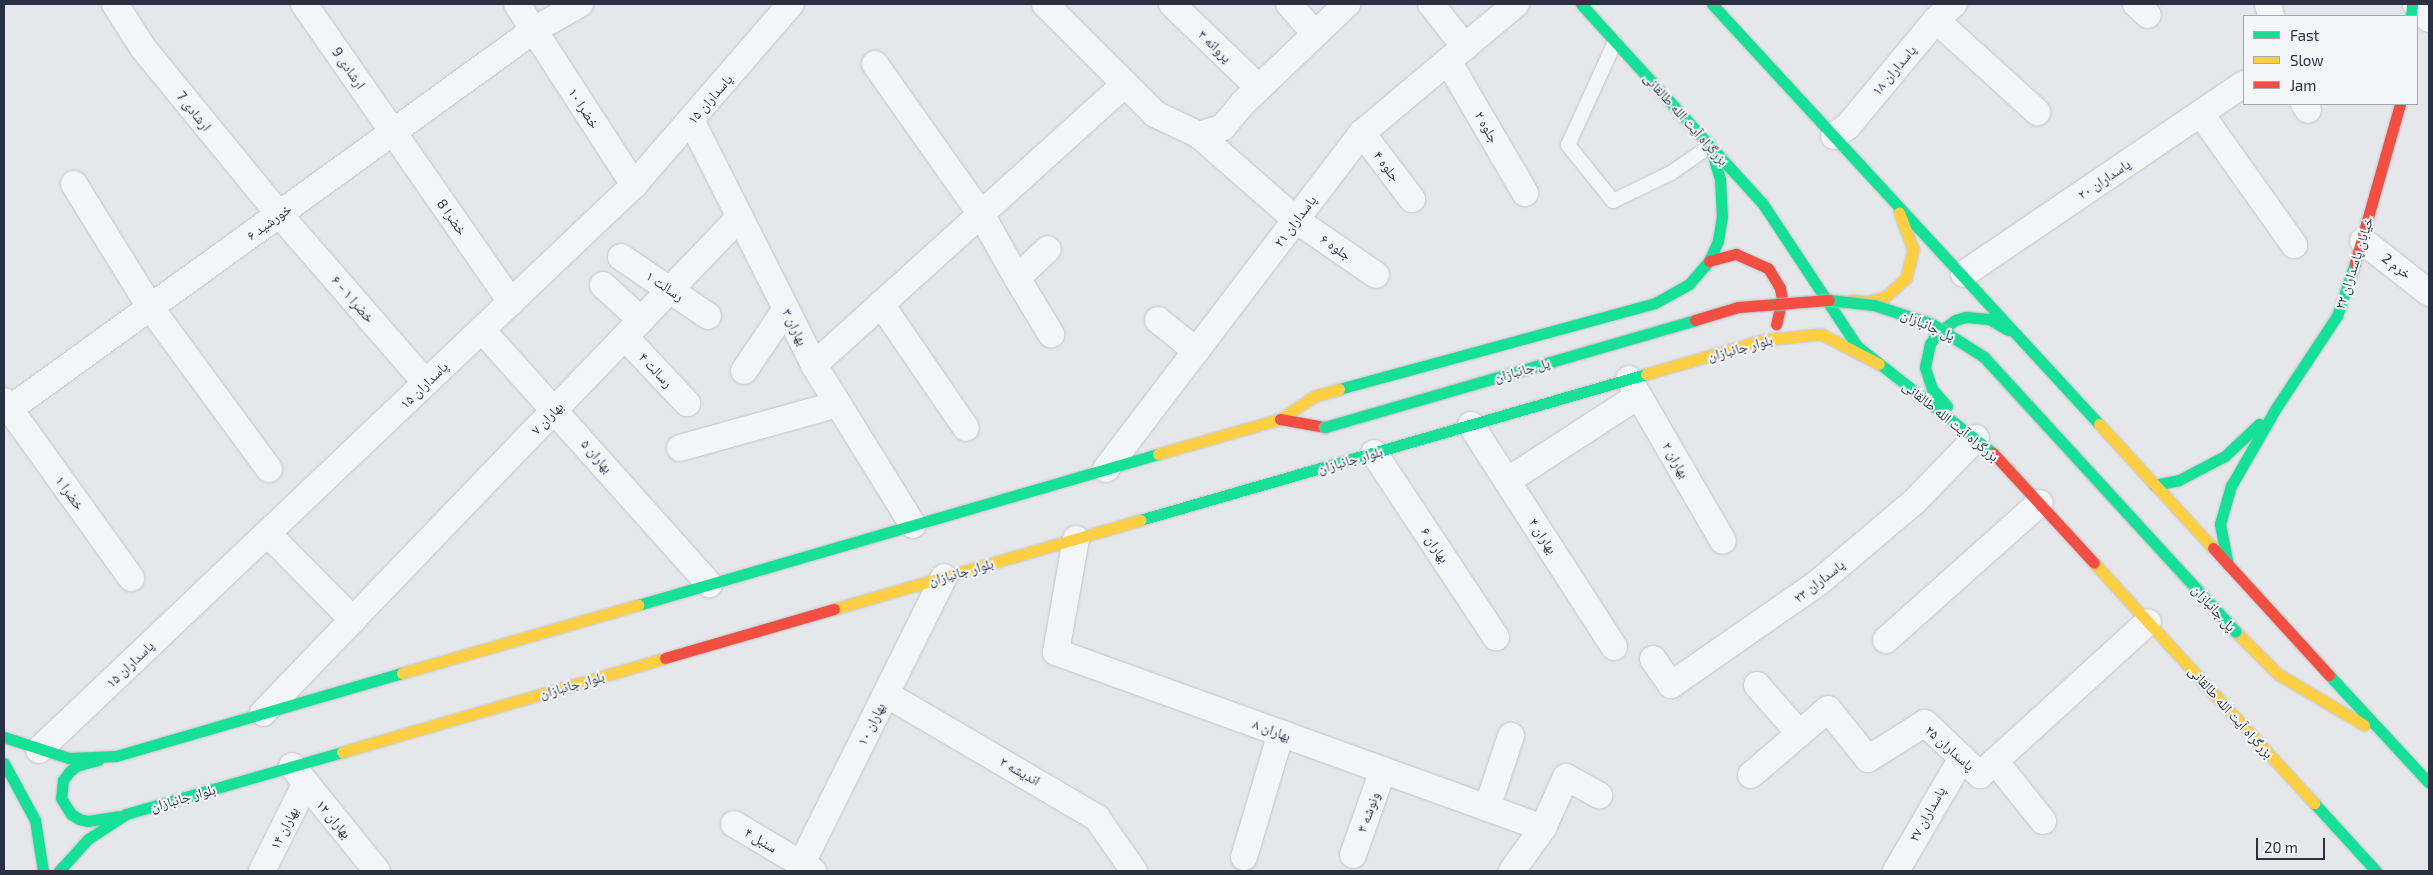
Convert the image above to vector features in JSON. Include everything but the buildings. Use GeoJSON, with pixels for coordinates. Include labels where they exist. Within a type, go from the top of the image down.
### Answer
{"type":"FeatureCollection","features":[{"type":"Feature","properties":{"kind":"main road","name":"بزرگراه آیت الله طالقانی"},"geometry":{"type":"LineString","coordinates":[[1581,4],[1771,215],[1858,346],[1997,456],[2376,871]]}},
{"type":"Feature","properties":{"kind":"main road"},"geometry":{"type":"LineString","coordinates":[[1712,4],[1895,203],[1964,274],[2014,333],[2429,783]]}},
{"type":"Feature","properties":{"kind":"main road","name":"خیابان پاسداران ۲۲"},"geometry":{"type":"LineString","coordinates":[[2228,565],[2220,524],[2231,486],[2276,408],[2337,316],[2363,241],[2400,105]]}},
{"type":"Feature","properties":{"kind":"main road"},"geometry":{"type":"LineString","coordinates":[[126,814],[88,821],[79,819],[71,814],[61,798],[63,780],[76,766],[1280,419],[1315,396],[1654,304],[1681,291],[1709,261],[1718,241],[1722,217],[1720,179],[1710,146]]}},
{"type":"Feature","properties":{"kind":"main road"},"geometry":{"type":"LineString","coordinates":[[1771,215],[1830,288],[1847,299],[1866,302],[1893,292],[1910,269],[1911,240],[1895,203]]}},
{"type":"Feature","properties":{"kind":"main road"},"geometry":{"type":"LineString","coordinates":[[1709,261],[1724,255],[1748,256],[1763,264],[1775,277],[1780,288],[1781,311],[1771,332],[1763,340]]}},
{"type":"Feature","properties":{"kind":"main road","name":"پل جانبازان"},"geometry":{"type":"LineString","coordinates":[[1280,419],[1325,427],[1747,305],[1819,299],[1874,305],[1932,324],[1984,357],[2262,661],[2293,684],[2388,738]]}},
{"type":"Feature","properties":{"kind":"main road"},"geometry":{"type":"LineString","coordinates":[[1997,456],[1932,389],[1925,367],[1926,355],[1930,344],[1940,330],[1966,317],[1989,319],[2014,333]]}},
{"type":"Feature","properties":{"kind":"main road","name":"بلوار جانبازان"},"geometry":{"type":"LineString","coordinates":[[59,871],[88,839],[126,814],[299,776],[944,577],[1471,425],[1633,387],[1763,340],[1821,334],[1879,364]]}},
{"type":"Feature","properties":{"kind":"main road","name":"خیابان پاسداران ۲۲"},"geometry":{"type":"LineString","coordinates":[[2154,485],[2179,480],[2225,456],[2276,408]]}},
{"type":"Feature","properties":{"kind":"main road"},"geometry":{"type":"LineString","coordinates":[[4,737],[69,758],[116,756]]}},
{"type":"Feature","properties":{"kind":"main road"},"geometry":{"type":"LineString","coordinates":[[4,763],[24,795],[35,820],[43,871]]}},
{"type":"Feature","properties":{"kind":"street","name":"ارشادی 7"},"geometry":{"type":"LineString","coordinates":[[115,4],[143,48],[279,214]]}},
{"type":"Feature","properties":{"kind":"street","name":"ارشادی 9"},"geometry":{"type":"LineString","coordinates":[[304,4],[393,132]]}},
{"type":"Feature","properties":{"kind":"street","name":"خضرا ۱۰"},"geometry":{"type":"LineString","coordinates":[[517,4],[634,186]]}},
{"type":"Feature","properties":{"kind":"street","name":"خورشید ۶"},"geometry":{"type":"LineString","coordinates":[[6,407],[150,307],[534,30],[580,4]]}},
{"type":"Feature","properties":{"kind":"street","name":"پاسداران ۱۵"},"geometry":{"type":"LineString","coordinates":[[40,750],[634,186],[791,4]]}},
{"type":"Feature","properties":{"kind":"street","name":"جلوه ۶"},"geometry":{"type":"LineString","coordinates":[[1045,4],[1155,114],[1199,135],[1296,220],[1376,275]]}},
{"type":"Feature","properties":{"kind":"street","name":"پروانه ۳"},"geometry":{"type":"LineString","coordinates":[[1172,4],[1259,88]]}},
{"type":"Feature","properties":{"kind":"street"},"geometry":{"type":"LineString","coordinates":[[1289,4],[1316,34]]}},
{"type":"Feature","properties":{"kind":"street"},"geometry":{"type":"LineString","coordinates":[[1199,135],[1223,127],[1259,88],[1347,4]]}},
{"type":"Feature","properties":{"kind":"street","name":"جلوه ۲"},"geometry":{"type":"LineString","coordinates":[[1431,4],[1525,193]]}},
{"type":"Feature","properties":{"kind":"street","name":"پاسداران ۲۱"},"geometry":{"type":"LineString","coordinates":[[1106,470],[1362,133],[1516,4]]}},
{"type":"Feature","properties":{"kind":"street"},"geometry":{"type":"LineString","coordinates":[[2414,4],[2429,19]]}},
{"type":"Feature","properties":{"kind":"street"},"geometry":{"type":"LineString","coordinates":[[1945,12],[2037,112]]}},
{"type":"Feature","properties":{"kind":"street","name":"پاسداران ۱۸"},"geometry":{"type":"LineString","coordinates":[[1834,136],[1848,126],[1945,12]]}},
{"type":"Feature","properties":{"kind":"street"},"geometry":{"type":"LineString","coordinates":[[875,64],[980,214],[1016,278],[1052,334]]}},
{"type":"Feature","properties":{"kind":"street"},"geometry":{"type":"LineString","coordinates":[[814,365],[1125,84]]}},
{"type":"Feature","properties":{"kind":"street","name":"پاسداران ۲۰"},"geometry":{"type":"LineString","coordinates":[[1964,274],[2243,85]]}},
{"type":"Feature","properties":{"kind":"street"},"geometry":{"type":"LineString","coordinates":[[2201,114],[2294,246]]}},
{"type":"Feature","properties":{"kind":"street","name":"بهاران ۳"},"geometry":{"type":"LineString","coordinates":[[691,120],[814,365],[914,525]]}},
{"type":"Feature","properties":{"kind":"street","name":"خضرا 8"},"geometry":{"type":"LineString","coordinates":[[393,132],[512,302]]}},
{"type":"Feature","properties":{"kind":"street","name":"جلوه ۴"},"geometry":{"type":"LineString","coordinates":[[1362,133],[1412,199]]}},
{"type":"Feature","properties":{"kind":"street"},"geometry":{"type":"LineString","coordinates":[[74,184],[150,307],[269,469]]}},
{"type":"Feature","properties":{"kind":"street","name":"خضرا ۱ - ۶"},"geometry":{"type":"LineString","coordinates":[[279,214],[426,383]]}},
{"type":"Feature","properties":{"kind":"street","name":"بهاران ۷"},"geometry":{"type":"LineString","coordinates":[[263,713],[740,217]]}},
{"type":"Feature","properties":{"kind":"street","name":"خرم 2"},"geometry":{"type":"LineString","coordinates":[[2363,241],[2426,284]]}},
{"type":"Feature","properties":{"kind":"street"},"geometry":{"type":"LineString","coordinates":[[1016,278],[1048,248]]}},
{"type":"Feature","properties":{"kind":"street","name":"رسالت ۱"},"geometry":{"type":"LineString","coordinates":[[621,257],[708,316]]}},
{"type":"Feature","properties":{"kind":"street","name":"رسالت ۴"},"geometry":{"type":"LineString","coordinates":[[603,285],[687,403]]}},
{"type":"Feature","properties":{"kind":"street"},"geometry":{"type":"LineString","coordinates":[[882,304],[966,428]]}},
{"type":"Feature","properties":{"kind":"street"},"geometry":{"type":"LineString","coordinates":[[744,371],[786,309]]}},
{"type":"Feature","properties":{"kind":"street"},"geometry":{"type":"LineString","coordinates":[[1158,320],[1196,351]]}},
{"type":"Feature","properties":{"kind":"street","name":"بهاران ۵"},"geometry":{"type":"LineString","coordinates":[[482,330],[556,409],[709,584]]}},
{"type":"Feature","properties":{"kind":"street"},"geometry":{"type":"LineString","coordinates":[[1507,481],[1633,387]]}},
{"type":"Feature","properties":{"kind":"street","name":"بهاران ۲"},"geometry":{"type":"LineString","coordinates":[[1633,387],[1723,541]]}},
{"type":"Feature","properties":{"kind":"street"},"geometry":{"type":"LineString","coordinates":[[680,448],[838,404]]}},
{"type":"Feature","properties":{"kind":"street","name":"خضرا ۱"},"geometry":{"type":"LineString","coordinates":[[6,407],[131,578]]}},
{"type":"Feature","properties":{"kind":"street","name":"بهاران ۴"},"geometry":{"type":"LineString","coordinates":[[1471,425],[1614,647]]}},
{"type":"Feature","properties":{"kind":"street","name":"پاسداران ۲۳"},"geometry":{"type":"LineString","coordinates":[[1654,659],[1671,685],[1680,679],[1818,584],[1914,502],[1976,438]]}},
{"type":"Feature","properties":{"kind":"street","name":"بهاران ۶"},"geometry":{"type":"LineString","coordinates":[[1374,453],[1496,637]]}},
{"type":"Feature","properties":{"kind":"street"},"geometry":{"type":"LineString","coordinates":[[1886,640],[2040,503]]}},
{"type":"Feature","properties":{"kind":"street"},"geometry":{"type":"LineString","coordinates":[[268,534],[354,620]]}},
{"type":"Feature","properties":{"kind":"street","name":"بهاران ۸"},"geometry":{"type":"LineString","coordinates":[[1076,539],[1056,652],[1543,828]]}},
{"type":"Feature","properties":{"kind":"street","name":"بهاران ۱۰"},"geometry":{"type":"LineString","coordinates":[[804,869],[886,694],[944,577]]}},
{"type":"Feature","properties":{"kind":"street","name":"پاسداران ۲۵"},"geometry":{"type":"LineString","coordinates":[[1751,774],[1828,709],[1868,760],[1924,723],[1980,775],[2148,622]]}},
{"type":"Feature","properties":{"kind":"street"},"geometry":{"type":"LineString","coordinates":[[1757,686],[1799,733]]}},
{"type":"Feature","properties":{"kind":"street","name":"اندیشه ۲"},"geometry":{"type":"LineString","coordinates":[[886,694],[1097,818],[1134,871]]}},
{"type":"Feature","properties":{"kind":"street"},"geometry":{"type":"LineString","coordinates":[[1244,857],[1282,733]]}},
{"type":"Feature","properties":{"kind":"street"},"geometry":{"type":"LineString","coordinates":[[1487,808],[1511,736]]}},
{"type":"Feature","properties":{"kind":"street","name":"پاسداران ۲۷"},"geometry":{"type":"LineString","coordinates":[[1896,871],[1962,758]]}},
{"type":"Feature","properties":{"kind":"street"},"geometry":{"type":"LineString","coordinates":[[1995,761],[2043,821]]}},
{"type":"Feature","properties":{"kind":"street","name":"ونوشه ۳"},"geometry":{"type":"LineString","coordinates":[[1353,854],[1383,770]]}},
{"type":"Feature","properties":{"kind":"street","name":"بهاران ۱۴"},"geometry":{"type":"LineString","coordinates":[[262,871],[299,776]]}},
{"type":"Feature","properties":{"kind":"street","name":"بهاران ۱۲"},"geometry":{"type":"LineString","coordinates":[[299,776],[377,871]]}},
{"type":"Feature","properties":{"kind":"street"},"geometry":{"type":"LineString","coordinates":[[1512,871],[1543,828],[1566,777],[1599,795]]}},
{"type":"Feature","properties":{"kind":"street","name":"سنبل ۴"},"geometry":{"type":"LineString","coordinates":[[734,824],[804,869]]}},
{"type":"Feature","properties":{"kind":"lane"},"geometry":{"type":"LineString","coordinates":[[1616,42],[1568,145],[1612,201],[1671,173],[1710,146]]}},
{"type":"Feature","properties":{"kind":"traffic: fast"},"geometry":{"type":"LineString","coordinates":[[1581,4],[1763,204],[1857,346],[1993,453]]}},
{"type":"Feature","properties":{"kind":"traffic: fast"},"geometry":{"type":"LineString","coordinates":[[1712,4],[2099,424]]}},
{"type":"Feature","properties":{"kind":"traffic: fast"},"geometry":{"type":"LineString","coordinates":[[2411,15],[2412,4]]}},
{"type":"Feature","properties":{"kind":"traffic: fast"},"geometry":{"type":"LineString","coordinates":[[1339,389],[1655,303],[1689,284],[1709,261],[1718,241],[1722,217],[1720,179],[1710,146]]}},
{"type":"Feature","properties":{"kind":"traffic: fast"},"geometry":{"type":"LineString","coordinates":[[2228,565],[2220,524],[2231,486],[2276,408],[2337,316],[2355,263]]}},
{"type":"Feature","properties":{"kind":"traffic: fast"},"geometry":{"type":"LineString","coordinates":[[1829,300],[1874,305],[1932,324],[1984,357],[2235,631]]}},
{"type":"Feature","properties":{"kind":"traffic: fast"},"geometry":{"type":"LineString","coordinates":[[1947,406],[1932,389],[1925,367],[1930,344],[1936,334],[1955,320],[1966,317],[1989,319],[2008,330]]}},
{"type":"Feature","properties":{"kind":"traffic: fast"},"geometry":{"type":"LineString","coordinates":[[1325,427],[1695,320]]}},
{"type":"Feature","properties":{"kind":"traffic: fast"},"geometry":{"type":"LineString","coordinates":[[1140,520],[1646,374]]}},
{"type":"Feature","properties":{"kind":"traffic: fast"},"geometry":{"type":"LineString","coordinates":[[2154,485],[2179,480],[2225,456],[2259,424]]}},
{"type":"Feature","properties":{"kind":"traffic: fast"},"geometry":{"type":"LineString","coordinates":[[638,605],[1158,454]]}},
{"type":"Feature","properties":{"kind":"traffic: fast"},"geometry":{"type":"LineString","coordinates":[[4,737],[69,758],[116,756],[402,673]]}},
{"type":"Feature","properties":{"kind":"traffic: fast"},"geometry":{"type":"LineString","coordinates":[[2329,675],[2429,783]]}},
{"type":"Feature","properties":{"kind":"traffic: fast"},"geometry":{"type":"LineString","coordinates":[[59,871],[88,839],[126,814],[342,752]]}},
{"type":"Feature","properties":{"kind":"traffic: fast"},"geometry":{"type":"LineString","coordinates":[[98,760],[76,766],[69,772],[63,780],[61,798],[71,814],[79,819],[88,821],[119,816]]}},
{"type":"Feature","properties":{"kind":"traffic: fast"},"geometry":{"type":"LineString","coordinates":[[4,763],[35,820],[43,871]]}},
{"type":"Feature","properties":{"kind":"traffic: fast"},"geometry":{"type":"LineString","coordinates":[[2314,803],[2376,871]]}},
{"type":"Feature","properties":{"kind":"traffic: slow"},"geometry":{"type":"LineString","coordinates":[[1852,300],[1866,302],[1885,297],[1906,278],[1913,249],[1899,213]]}},
{"type":"Feature","properties":{"kind":"traffic: slow"},"geometry":{"type":"LineString","coordinates":[[1646,374],[1763,340],[1821,334],[1879,364]]}},
{"type":"Feature","properties":{"kind":"traffic: slow"},"geometry":{"type":"LineString","coordinates":[[1158,454],[1280,419],[1315,396],[1339,389]]}},
{"type":"Feature","properties":{"kind":"traffic: slow"},"geometry":{"type":"LineString","coordinates":[[2099,424],[2213,548]]}},
{"type":"Feature","properties":{"kind":"traffic: slow"},"geometry":{"type":"LineString","coordinates":[[834,609],[1140,520]]}},
{"type":"Feature","properties":{"kind":"traffic: slow"},"geometry":{"type":"LineString","coordinates":[[2094,563],[2314,803]]}},
{"type":"Feature","properties":{"kind":"traffic: slow"},"geometry":{"type":"LineString","coordinates":[[402,673],[638,605]]}},
{"type":"Feature","properties":{"kind":"traffic: slow"},"geometry":{"type":"LineString","coordinates":[[2235,631],[2278,674],[2364,725]]}},
{"type":"Feature","properties":{"kind":"traffic: slow"},"geometry":{"type":"LineString","coordinates":[[342,752],[665,658]]}},
{"type":"Feature","properties":{"kind":"traffic: jam"},"geometry":{"type":"LineString","coordinates":[[2355,263],[2400,105]]}},
{"type":"Feature","properties":{"kind":"traffic: jam"},"geometry":{"type":"LineString","coordinates":[[1709,261],[1736,254],[1768,268],[1780,288],[1782,299],[1776,324]]}},
{"type":"Feature","properties":{"kind":"traffic: jam"},"geometry":{"type":"LineString","coordinates":[[1695,320],[1738,307],[1829,300]]}},
{"type":"Feature","properties":{"kind":"traffic: jam"},"geometry":{"type":"LineString","coordinates":[[1280,419],[1325,427]]}},
{"type":"Feature","properties":{"kind":"traffic: jam"},"geometry":{"type":"LineString","coordinates":[[1993,453],[2094,563]]}},
{"type":"Feature","properties":{"kind":"traffic: jam"},"geometry":{"type":"LineString","coordinates":[[2213,548],[2329,675]]}},
{"type":"Feature","properties":{"kind":"traffic: jam"},"geometry":{"type":"LineString","coordinates":[[665,658],[834,609]]}}]}
